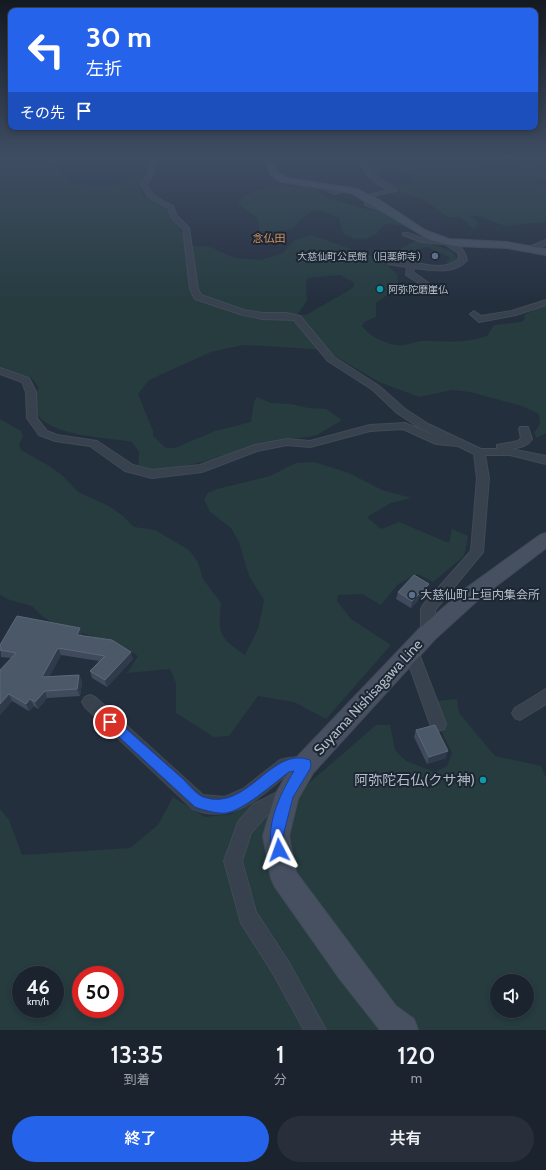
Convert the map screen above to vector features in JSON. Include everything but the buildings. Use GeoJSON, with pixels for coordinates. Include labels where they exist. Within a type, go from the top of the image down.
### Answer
{"type":"FeatureCollection","features":[{"type":"Feature","properties":{"kind":"main road"},"geometry":{"type":"LineString","coordinates":[[378,206],[411,227],[431,237],[447,242],[462,244],[509,245],[546,252]]}},
{"type":"Feature","properties":{"kind":"main road","name":"Suyama Nishisagawa Line"},"geometry":{"type":"LineString","coordinates":[[403,1030],[386,1016],[349,968],[284,878],[276,836],[287,795],[305,765],[428,633],[472,594],[546,539]]}},
{"type":"Feature","properties":{"kind":"street"},"geometry":{"type":"LineString","coordinates":[[169,206],[171,207],[174,217],[186,228],[190,248],[190,263],[194,289],[198,297],[209,302],[243,312],[263,316],[286,316],[297,318],[331,358],[376,388],[410,418],[473,449],[521,444],[528,439],[524,429]]}},
{"type":"Feature","properties":{"kind":"street"},"geometry":{"type":"LineString","coordinates":[[391,262],[432,268],[454,267],[463,260],[461,252],[447,242],[422,240],[405,234]]}},
{"type":"Feature","properties":{"kind":"street"},"geometry":{"type":"LineString","coordinates":[[528,249],[546,242]]}},
{"type":"Feature","properties":{"kind":"street"},"geometry":{"type":"LineString","coordinates":[[407,265],[421,258]]}},
{"type":"Feature","properties":{"kind":"street"},"geometry":{"type":"LineString","coordinates":[[407,265],[409,273],[426,284]]}},
{"type":"Feature","properties":{"kind":"street"},"geometry":{"type":"LineString","coordinates":[[474,314],[479,319],[498,317],[527,310],[546,302]]}},
{"type":"Feature","properties":{"kind":"street"},"geometry":{"type":"LineString","coordinates":[[0,371],[26,380],[31,392],[32,418],[43,433],[56,438],[93,443],[129,468],[152,474],[202,468],[255,448],[287,442],[310,444],[370,428],[405,426],[440,442],[473,449],[510,452],[546,460]]}},
{"type":"Feature","properties":{"kind":"street"},"geometry":{"type":"LineString","coordinates":[[428,633],[428,609],[477,552],[482,478],[473,449]]}},
{"type":"Feature","properties":{"kind":"street"},"geometry":{"type":"LineString","coordinates":[[411,651],[438,724]]}},
{"type":"Feature","properties":{"kind":"street"},"geometry":{"type":"LineString","coordinates":[[520,713],[546,696]]}},
{"type":"Feature","properties":{"kind":"street"},"geometry":{"type":"LineString","coordinates":[[90,702],[200,803],[226,806],[249,795],[286,766],[305,765]]}},
{"type":"Feature","properties":{"kind":"street"},"geometry":{"type":"LineString","coordinates":[[287,795],[260,810],[244,828],[233,861],[248,916],[281,968],[315,1030]]}},
{"type":"Feature","properties":{"kind":"green space"},"geometry":{"type":"Polygon","coordinates":[[[0,206],[162,206],[170,212],[176,220],[181,230],[184,245],[210,247],[235,258],[261,260],[283,253],[295,240],[311,235],[380,259],[397,274],[399,287],[376,303],[376,317],[364,322],[362,326],[365,330],[386,343],[403,345],[419,341],[449,342],[478,339],[487,336],[494,325],[521,322],[525,319],[524,315],[546,304],[546,433],[537,438],[534,433],[540,424],[539,414],[522,406],[470,392],[452,390],[419,397],[379,382],[325,350],[243,345],[211,352],[149,380],[138,394],[153,431],[153,436],[166,448],[175,448],[215,431],[251,422],[254,401],[257,397],[271,403],[326,409],[342,420],[317,435],[260,443],[211,460],[156,472],[138,470],[139,452],[132,442],[72,433],[45,422],[36,412],[31,400],[39,388],[31,377],[0,369],[0,206]],[[340,275],[308,278],[306,281],[307,301],[297,315],[306,315],[354,286],[353,282],[340,275]]]}},
{"type":"Feature","properties":{"kind":"green space"},"geometry":{"type":"Polygon","coordinates":[[[242,206],[355,206],[383,212],[404,226],[387,224],[373,236],[359,239],[350,237],[343,233],[339,218],[317,210],[308,213],[292,229],[260,231],[258,219],[242,206]]]}},
{"type":"Feature","properties":{"kind":"green space"},"geometry":{"type":"Polygon","coordinates":[[[432,206],[546,206],[546,222],[505,226],[481,217],[469,216],[475,219],[478,224],[474,229],[460,217],[448,217],[432,206]]]}},
{"type":"Feature","properties":{"kind":"green space"},"geometry":{"type":"Polygon","coordinates":[[[419,239],[451,251],[457,258],[452,264],[446,262],[451,258],[427,247],[421,248],[413,255],[398,253],[397,250],[419,239]]]}},
{"type":"Feature","properties":{"kind":"green space"},"geometry":{"type":"Polygon","coordinates":[[[0,419],[21,431],[23,436],[19,445],[21,450],[51,467],[63,476],[78,492],[109,506],[123,516],[134,527],[155,530],[189,550],[198,562],[203,579],[221,603],[220,629],[222,634],[230,644],[245,655],[258,629],[264,600],[249,576],[239,542],[231,528],[210,512],[204,499],[208,493],[217,489],[270,476],[296,463],[314,462],[349,473],[382,490],[411,498],[391,503],[367,517],[381,529],[399,522],[449,543],[452,529],[468,536],[464,556],[433,582],[418,574],[398,584],[381,605],[362,594],[338,595],[337,601],[351,619],[391,645],[326,719],[294,702],[258,696],[229,736],[214,737],[176,713],[176,683],[170,669],[127,673],[138,656],[114,642],[102,640],[51,622],[42,616],[32,606],[10,600],[0,595],[0,419]]]}},
{"type":"Feature","properties":{"kind":"green space"},"geometry":{"type":"Polygon","coordinates":[[[457,699],[459,713],[495,756],[541,766],[546,778],[546,1030],[0,1030],[0,809],[9,820],[22,855],[130,848],[158,825],[173,797],[205,817],[232,814],[258,798],[291,826],[301,790],[376,725],[390,725],[395,750],[406,761],[435,772],[447,766],[452,753],[427,702],[457,699]]]}},
{"type":"Feature","properties":{"kind":"place","name":"大慈仙町公民館（旧薬師寺）"},"geometry":{"type":"Point","coordinates":[435,256]}},
{"type":"Feature","properties":{"kind":"place","name":"阿弥陀磨崖仏"},"geometry":{"type":"Point","coordinates":[380,289]}},
{"type":"Feature","properties":{"kind":"place","name":"大慈仙町上垣内集会所"},"geometry":{"type":"Point","coordinates":[412,595]}},
{"type":"Feature","properties":{"kind":"place","name":"阿弥陀石仏(クサ神)"},"geometry":{"type":"Point","coordinates":[483,780]}},
{"type":"Feature","properties":{"kind":"district","name":"念仏田"},"geometry":{"type":"Point","coordinates":[269,238]}},
{"type":"Feature","properties":{"kind":"route"},"geometry":{"type":"LineString","coordinates":[[110,722],[200,803],[226,806],[249,795],[286,766],[305,765],[287,795],[276,836],[279,850]]}}]}
